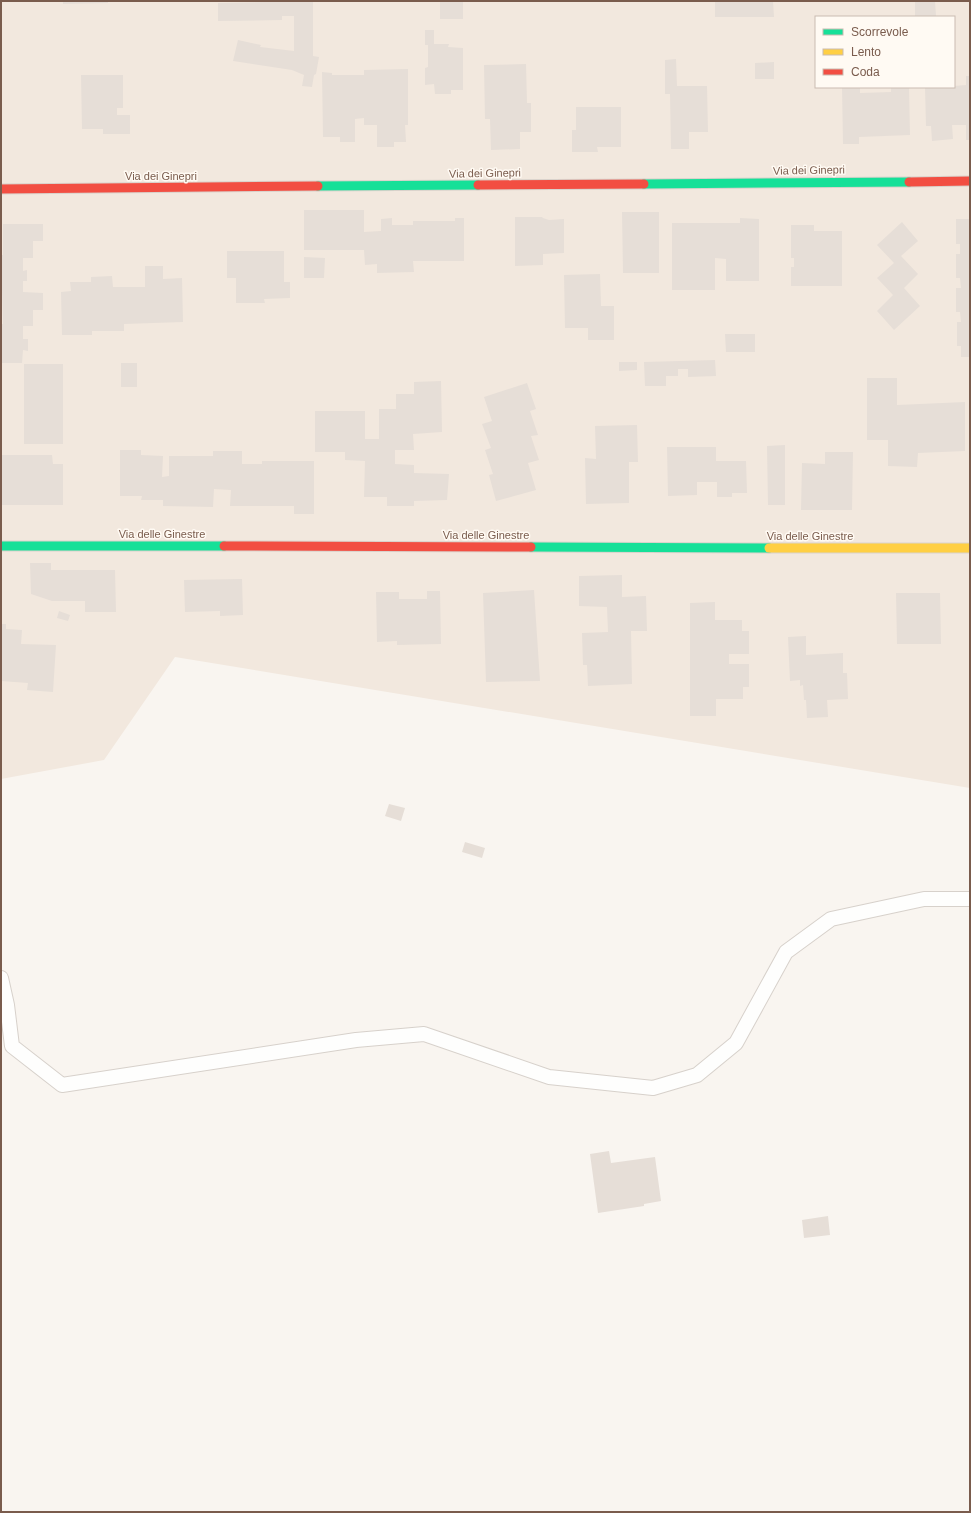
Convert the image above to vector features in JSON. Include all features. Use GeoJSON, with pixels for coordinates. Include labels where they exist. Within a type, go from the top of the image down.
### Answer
{"type":"FeatureCollection","features":[{"type":"Feature","properties":{"kind":"street","name":"Via dei Ginepri"},"geometry":{"type":"LineString","coordinates":[[1,189],[970,181]]}},
{"type":"Feature","properties":{"kind":"street","name":"Via delle Ginestre"},"geometry":{"type":"LineString","coordinates":[[1,546],[970,548]]}},
{"type":"Feature","properties":{"kind":"lane"},"geometry":{"type":"LineString","coordinates":[[1,978],[7,1005],[12,1046],[62,1085],[356,1040],[424,1034],[549,1077],[653,1088],[697,1075],[736,1043],[786,952],[831,919],[924,899],[970,899]]}},
{"type":"Feature","properties":{"kind":"shaded area"},"geometry":{"type":"Polygon","coordinates":[[[1,1],[970,1],[970,788],[175,657],[104,760],[1,779],[1,1]]]}},
{"type":"Feature","properties":{"kind":"building"},"geometry":{"type":"Polygon","coordinates":[[[63,1],[108,1],[108,3],[63,4],[63,1]]]}},
{"type":"Feature","properties":{"kind":"building"},"geometry":{"type":"Polygon","coordinates":[[[313,1],[313,56],[319,57],[312,87],[302,86],[304,75],[292,70],[233,61],[238,40],[261,45],[260,47],[294,51],[294,16],[282,16],[282,20],[218,21],[218,3],[313,1]]]}},
{"type":"Feature","properties":{"kind":"building"},"geometry":{"type":"Polygon","coordinates":[[[440,1],[463,1],[463,19],[440,19],[440,1]]]}},
{"type":"Feature","properties":{"kind":"building"},"geometry":{"type":"Polygon","coordinates":[[[715,1],[773,1],[774,17],[715,17],[715,1]]]}},
{"type":"Feature","properties":{"kind":"building"},"geometry":{"type":"Polygon","coordinates":[[[915,1],[935,1],[936,16],[915,16],[915,1]]]}},
{"type":"Feature","properties":{"kind":"building"},"geometry":{"type":"Polygon","coordinates":[[[425,30],[434,30],[434,44],[449,44],[448,47],[463,48],[463,90],[451,90],[451,94],[435,94],[434,84],[425,85],[425,68],[428,67],[428,45],[425,45],[425,30]]]}},
{"type":"Feature","properties":{"kind":"building"},"geometry":{"type":"Polygon","coordinates":[[[676,59],[677,86],[707,86],[708,132],[689,132],[689,149],[671,149],[670,94],[665,94],[665,60],[676,59]]]}},
{"type":"Feature","properties":{"kind":"building"},"geometry":{"type":"Polygon","coordinates":[[[774,62],[774,79],[755,79],[755,63],[774,62]]]}},
{"type":"Feature","properties":{"kind":"building"},"geometry":{"type":"Polygon","coordinates":[[[526,64],[527,103],[531,103],[531,132],[520,132],[520,149],[491,150],[490,119],[485,119],[484,65],[526,64]]]}},
{"type":"Feature","properties":{"kind":"building"},"geometry":{"type":"Polygon","coordinates":[[[408,69],[408,125],[405,125],[406,142],[394,142],[394,147],[377,147],[377,125],[364,125],[364,118],[355,119],[355,142],[340,142],[340,137],[323,137],[322,72],[332,73],[332,75],[364,75],[364,70],[408,69]]]}},
{"type":"Feature","properties":{"kind":"building"},"geometry":{"type":"Polygon","coordinates":[[[81,75],[123,75],[123,108],[117,108],[117,115],[130,115],[130,134],[103,134],[103,129],[82,129],[81,75]]]}},
{"type":"Feature","properties":{"kind":"building"},"geometry":{"type":"Polygon","coordinates":[[[966,76],[970,76],[970,140],[966,140],[966,125],[952,125],[953,139],[932,141],[931,126],[926,126],[925,88],[955,88],[955,86],[966,85],[966,76]]]}},
{"type":"Feature","properties":{"kind":"building"},"geometry":{"type":"Polygon","coordinates":[[[842,88],[860,88],[860,93],[891,92],[891,88],[909,88],[910,135],[859,137],[859,144],[843,144],[842,88]]]}},
{"type":"Feature","properties":{"kind":"building"},"geometry":{"type":"Polygon","coordinates":[[[576,107],[621,107],[621,147],[597,147],[598,152],[572,152],[572,130],[576,130],[576,107]]]}},
{"type":"Feature","properties":{"kind":"building"},"geometry":{"type":"Polygon","coordinates":[[[304,210],[364,210],[364,232],[381,231],[381,219],[392,218],[392,225],[413,225],[413,221],[455,221],[455,218],[464,218],[464,261],[413,261],[414,272],[377,273],[377,264],[365,265],[364,250],[304,250],[304,210]]]}},
{"type":"Feature","properties":{"kind":"building"},"geometry":{"type":"Polygon","coordinates":[[[622,212],[659,212],[659,273],[623,273],[622,212]]]}},
{"type":"Feature","properties":{"kind":"building"},"geometry":{"type":"Polygon","coordinates":[[[515,217],[542,217],[549,220],[564,219],[564,253],[543,254],[543,265],[515,266],[515,217]]]}},
{"type":"Feature","properties":{"kind":"building"},"geometry":{"type":"Polygon","coordinates":[[[740,218],[759,219],[759,281],[726,281],[726,259],[715,258],[715,290],[672,290],[672,223],[740,223],[740,218]]]}},
{"type":"Feature","properties":{"kind":"building"},"geometry":{"type":"Polygon","coordinates":[[[956,219],[970,219],[970,357],[961,357],[961,346],[957,346],[957,322],[961,322],[960,312],[956,312],[956,288],[961,288],[960,278],[956,278],[956,254],[960,254],[960,244],[956,244],[956,219]]]}},
{"type":"Feature","properties":{"kind":"building"},"geometry":{"type":"Polygon","coordinates":[[[902,222],[918,241],[901,256],[918,274],[904,288],[920,306],[894,330],[877,311],[893,295],[877,278],[894,263],[877,245],[902,222]]]}},
{"type":"Feature","properties":{"kind":"building"},"geometry":{"type":"Polygon","coordinates":[[[3,224],[43,224],[43,241],[33,241],[33,258],[23,258],[23,271],[27,270],[27,281],[23,281],[23,292],[43,293],[43,310],[33,310],[33,326],[23,326],[23,339],[28,339],[28,351],[23,350],[22,363],[1,363],[1,324],[3,324],[1,255],[3,255],[3,224]]]}},
{"type":"Feature","properties":{"kind":"building"},"geometry":{"type":"Polygon","coordinates":[[[791,225],[814,225],[814,231],[842,231],[842,286],[791,286],[791,267],[794,267],[794,258],[791,258],[791,225]]]}},
{"type":"Feature","properties":{"kind":"building"},"geometry":{"type":"Polygon","coordinates":[[[227,251],[284,251],[284,282],[290,282],[290,298],[264,299],[265,303],[236,303],[236,278],[227,278],[227,251]]]}},
{"type":"Feature","properties":{"kind":"building"},"geometry":{"type":"Polygon","coordinates":[[[304,257],[325,258],[324,278],[304,278],[304,257]]]}},
{"type":"Feature","properties":{"kind":"building"},"geometry":{"type":"Polygon","coordinates":[[[145,266],[163,266],[163,279],[182,278],[183,322],[124,324],[124,331],[92,331],[92,335],[62,335],[61,292],[71,291],[70,282],[91,282],[91,277],[112,276],[113,287],[145,287],[145,266]]]}},
{"type":"Feature","properties":{"kind":"building"},"geometry":{"type":"Polygon","coordinates":[[[600,274],[601,306],[614,306],[614,340],[588,340],[588,328],[565,328],[564,275],[600,274]]]}},
{"type":"Feature","properties":{"kind":"building"},"geometry":{"type":"Polygon","coordinates":[[[725,334],[755,334],[755,352],[726,352],[725,334]]]}},
{"type":"Feature","properties":{"kind":"building"},"geometry":{"type":"Polygon","coordinates":[[[715,360],[716,376],[688,377],[688,369],[678,369],[678,376],[666,376],[666,386],[645,386],[644,362],[715,360]]]}},
{"type":"Feature","properties":{"kind":"building"},"geometry":{"type":"Polygon","coordinates":[[[619,362],[637,362],[637,370],[619,371],[619,362]]]}},
{"type":"Feature","properties":{"kind":"building"},"geometry":{"type":"Polygon","coordinates":[[[121,363],[137,363],[137,387],[121,387],[121,363]]]}},
{"type":"Feature","properties":{"kind":"building"},"geometry":{"type":"Polygon","coordinates":[[[24,364],[63,364],[63,444],[24,444],[24,364]]]}},
{"type":"Feature","properties":{"kind":"building"},"geometry":{"type":"Polygon","coordinates":[[[867,378],[897,378],[897,405],[965,402],[965,451],[918,453],[917,467],[888,466],[888,440],[867,440],[867,378]]]}},
{"type":"Feature","properties":{"kind":"building"},"geometry":{"type":"Polygon","coordinates":[[[441,381],[442,432],[413,434],[414,450],[395,450],[395,464],[414,465],[414,473],[449,474],[447,500],[414,501],[414,506],[387,506],[387,497],[364,497],[365,461],[345,460],[345,452],[315,452],[315,411],[365,411],[365,439],[379,439],[379,409],[396,409],[396,394],[414,394],[414,382],[441,381]]]}},
{"type":"Feature","properties":{"kind":"building"},"geometry":{"type":"Polygon","coordinates":[[[527,383],[536,409],[530,411],[538,435],[531,436],[539,460],[528,463],[536,490],[496,501],[489,475],[493,474],[485,450],[491,448],[482,424],[492,421],[484,397],[527,383]]]}},
{"type":"Feature","properties":{"kind":"building"},"geometry":{"type":"Polygon","coordinates":[[[637,425],[638,462],[629,462],[629,503],[586,504],[585,458],[596,459],[595,426],[637,425]]]}},
{"type":"Feature","properties":{"kind":"building"},"geometry":{"type":"Polygon","coordinates":[[[785,445],[785,505],[768,505],[767,446],[785,445]]]}},
{"type":"Feature","properties":{"kind":"building"},"geometry":{"type":"Polygon","coordinates":[[[667,447],[716,447],[716,461],[746,461],[747,493],[732,493],[732,497],[717,497],[717,482],[697,482],[697,495],[668,496],[667,447]]]}},
{"type":"Feature","properties":{"kind":"building"},"geometry":{"type":"Polygon","coordinates":[[[120,450],[141,450],[141,455],[163,456],[162,477],[169,476],[169,456],[213,456],[213,451],[242,451],[242,464],[262,464],[262,461],[314,461],[314,514],[294,514],[294,506],[230,506],[231,490],[214,489],[213,507],[163,506],[163,500],[141,500],[142,496],[120,496],[120,450]]]}},
{"type":"Feature","properties":{"kind":"building"},"geometry":{"type":"Polygon","coordinates":[[[825,452],[853,452],[852,510],[801,510],[802,463],[825,464],[825,452]]]}},
{"type":"Feature","properties":{"kind":"building"},"geometry":{"type":"Polygon","coordinates":[[[1,455],[52,455],[53,464],[63,464],[63,505],[1,505],[1,455]]]}},
{"type":"Feature","properties":{"kind":"building"},"geometry":{"type":"Polygon","coordinates":[[[30,563],[51,563],[51,570],[115,570],[116,612],[85,612],[85,601],[52,601],[31,594],[30,563]]]}},
{"type":"Feature","properties":{"kind":"building"},"geometry":{"type":"Polygon","coordinates":[[[622,575],[622,597],[646,596],[647,631],[631,631],[632,684],[588,686],[587,665],[583,665],[582,633],[608,632],[607,607],[579,606],[579,576],[622,575]]]}},
{"type":"Feature","properties":{"kind":"building"},"geometry":{"type":"Polygon","coordinates":[[[242,579],[243,615],[220,616],[220,611],[185,612],[184,580],[242,579]]]}},
{"type":"Feature","properties":{"kind":"building"},"geometry":{"type":"Polygon","coordinates":[[[534,590],[540,681],[486,682],[483,593],[534,590]]]}},
{"type":"Feature","properties":{"kind":"building"},"geometry":{"type":"Polygon","coordinates":[[[427,591],[440,591],[441,644],[397,645],[397,641],[377,642],[376,592],[399,592],[399,599],[427,599],[427,591]]]}},
{"type":"Feature","properties":{"kind":"building"},"geometry":{"type":"Polygon","coordinates":[[[896,593],[940,593],[941,644],[897,644],[896,593]]]}},
{"type":"Feature","properties":{"kind":"building"},"geometry":{"type":"Polygon","coordinates":[[[715,602],[715,620],[742,620],[742,631],[749,631],[749,654],[729,654],[729,664],[749,664],[749,687],[743,687],[743,699],[716,699],[716,716],[690,716],[690,603],[715,602]]]}},
{"type":"Feature","properties":{"kind":"building"},"geometry":{"type":"Polygon","coordinates":[[[59,611],[70,615],[68,621],[57,618],[59,611]]]}},
{"type":"Feature","properties":{"kind":"building"},"geometry":{"type":"Polygon","coordinates":[[[1,624],[6,624],[6,629],[22,630],[21,644],[56,645],[53,692],[27,690],[28,683],[1,681],[1,624]]]}},
{"type":"Feature","properties":{"kind":"building"},"geometry":{"type":"Polygon","coordinates":[[[806,636],[806,655],[843,653],[843,673],[847,673],[848,699],[827,700],[828,717],[807,718],[803,685],[800,686],[800,680],[790,681],[788,637],[806,636]]]}},
{"type":"Feature","properties":{"kind":"building"},"geometry":{"type":"Polygon","coordinates":[[[389,804],[405,808],[401,821],[385,816],[389,804]]]}},
{"type":"Feature","properties":{"kind":"building"},"geometry":{"type":"Polygon","coordinates":[[[465,842],[485,848],[482,858],[462,852],[465,842]]]}},
{"type":"Feature","properties":{"kind":"building"},"geometry":{"type":"Polygon","coordinates":[[[609,1151],[611,1163],[655,1157],[661,1201],[644,1204],[644,1206],[598,1213],[590,1154],[609,1151]]]}},
{"type":"Feature","properties":{"kind":"building"},"geometry":{"type":"Polygon","coordinates":[[[828,1216],[830,1235],[804,1238],[802,1220],[828,1216]]]}},
{"type":"Feature","properties":{"kind":"traffic: fast"},"geometry":{"type":"LineString","coordinates":[[644,184],[909,182]]}},
{"type":"Feature","properties":{"kind":"traffic: fast"},"geometry":{"type":"LineString","coordinates":[[318,186],[478,185]]}},
{"type":"Feature","properties":{"kind":"traffic: fast"},"geometry":{"type":"LineString","coordinates":[[1,546],[224,546]]}},
{"type":"Feature","properties":{"kind":"traffic: fast"},"geometry":{"type":"LineString","coordinates":[[531,547],[769,548]]}},
{"type":"Feature","properties":{"kind":"traffic: slow"},"geometry":{"type":"LineString","coordinates":[[769,548],[970,548]]}},
{"type":"Feature","properties":{"kind":"traffic: jam"},"geometry":{"type":"LineString","coordinates":[[909,182],[970,181]]}},
{"type":"Feature","properties":{"kind":"traffic: jam"},"geometry":{"type":"LineString","coordinates":[[478,185],[644,184]]}},
{"type":"Feature","properties":{"kind":"traffic: jam"},"geometry":{"type":"LineString","coordinates":[[1,189],[318,186]]}},
{"type":"Feature","properties":{"kind":"traffic: jam"},"geometry":{"type":"LineString","coordinates":[[224,546],[531,547]]}}]}
